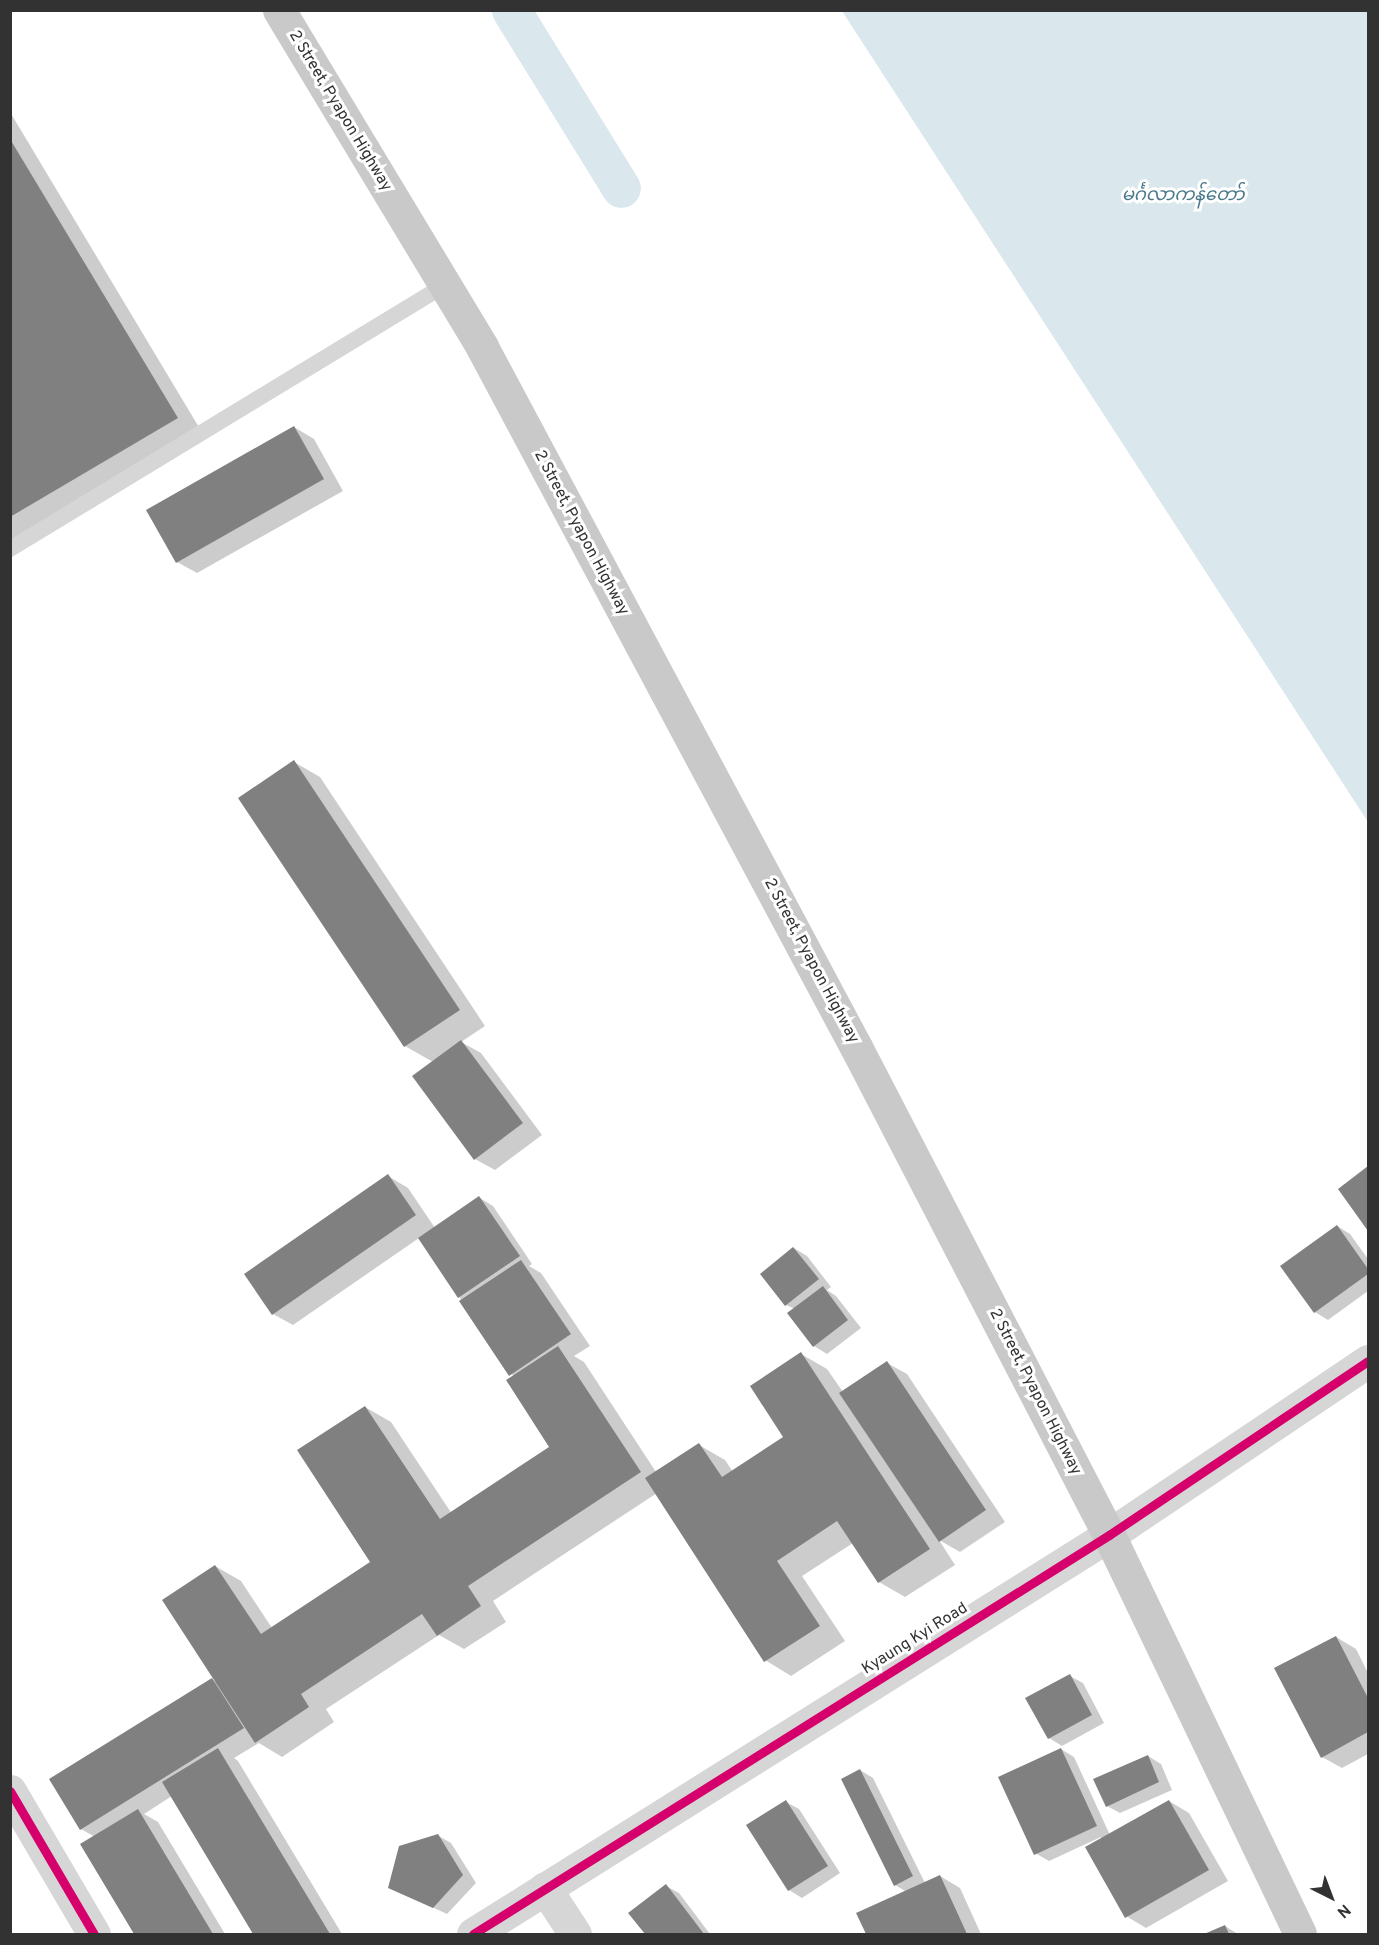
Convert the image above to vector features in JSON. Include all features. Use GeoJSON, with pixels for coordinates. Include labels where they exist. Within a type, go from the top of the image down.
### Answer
{"type":"FeatureCollection","features":[{"type":"Feature","properties":{"kind":"main road","name":"2 Street, Pyapon Highway"},"geometry":{"type":"LineString","coordinates":[[279,10],[482,347],[851,1036],[1109,1535],[1300,1935]]}},
{"type":"Feature","properties":{"kind":"street","name":"Kyaung Kyi Road"},"geometry":{"type":"LineString","coordinates":[[473,1935],[1109,1535],[1368,1361]]}},
{"type":"Feature","properties":{"kind":"street"},"geometry":{"type":"LineString","coordinates":[[10,1791],[94,1935]]}},
{"type":"Feature","properties":{"kind":"street"},"geometry":{"type":"LineString","coordinates":[[545,1888],[575,1935]]}},
{"type":"Feature","properties":{"kind":"lane"},"geometry":{"type":"LineString","coordinates":[[10,549],[445,285]]}},
{"type":"Feature","properties":{"kind":"water","name":"မင်္ဂလာကန်တော်"},"geometry":{"type":"Polygon","coordinates":[[[842,11],[1368,11],[1368,822],[842,11]]]}},
{"type":"Feature","properties":{"kind":"building"},"geometry":{"type":"Polygon","coordinates":[[[10,139],[178,418],[10,517],[10,139]]]}},
{"type":"Feature","properties":{"kind":"building"},"geometry":{"type":"Polygon","coordinates":[[[294,426],[324,479],[176,563],[146,510],[294,426]]]}},
{"type":"Feature","properties":{"kind":"building"},"geometry":{"type":"Polygon","coordinates":[[[294,760],[460,1010],[404,1047],[238,798],[294,760]]]}},
{"type":"Feature","properties":{"kind":"building"},"geometry":{"type":"Polygon","coordinates":[[[461,1040],[523,1123],[474,1160],[412,1076],[461,1040]]]}},
{"type":"Feature","properties":{"kind":"building"},"geometry":{"type":"Polygon","coordinates":[[[1368,1166],[1368,1231],[1338,1189],[1368,1166]]]}},
{"type":"Feature","properties":{"kind":"building"},"geometry":{"type":"Polygon","coordinates":[[[388,1174],[416,1215],[272,1315],[244,1274],[388,1174]]]}},
{"type":"Feature","properties":{"kind":"building"},"geometry":{"type":"Polygon","coordinates":[[[479,1196],[520,1256],[458,1298],[418,1238],[479,1196]]]}},
{"type":"Feature","properties":{"kind":"building"},"geometry":{"type":"Polygon","coordinates":[[[1337,1225],[1368,1269],[1368,1274],[1314,1313],[1280,1266],[1337,1225]]]}},
{"type":"Feature","properties":{"kind":"building"},"geometry":{"type":"Polygon","coordinates":[[[793,1247],[819,1279],[785,1306],[760,1274],[793,1247]]]}},
{"type":"Feature","properties":{"kind":"building"},"geometry":{"type":"Polygon","coordinates":[[[521,1260],[571,1334],[509,1376],[459,1301],[521,1260]]]}},
{"type":"Feature","properties":{"kind":"building"},"geometry":{"type":"Polygon","coordinates":[[[823,1286],[848,1320],[813,1347],[787,1313],[823,1286]]]}},
{"type":"Feature","properties":{"kind":"building"},"geometry":{"type":"Polygon","coordinates":[[[558,1346],[641,1472],[468,1586],[481,1606],[437,1636],[422,1614],[301,1694],[309,1707],[255,1743],[162,1600],[215,1565],[261,1634],[370,1562],[297,1450],[365,1406],[440,1519],[549,1447],[506,1380],[558,1346]]]}},
{"type":"Feature","properties":{"kind":"building"},"geometry":{"type":"Polygon","coordinates":[[[801,1352],[930,1549],[878,1583],[837,1521],[777,1561],[820,1626],[764,1662],[645,1478],[699,1443],[722,1477],[783,1437],[750,1386],[801,1352]]]}},
{"type":"Feature","properties":{"kind":"building"},"geometry":{"type":"Polygon","coordinates":[[[887,1361],[986,1510],[939,1542],[839,1393],[887,1361]]]}},
{"type":"Feature","properties":{"kind":"building"},"geometry":{"type":"Polygon","coordinates":[[[1336,1636],[1368,1698],[1368,1732],[1321,1758],[1274,1668],[1336,1636]]]}},
{"type":"Feature","properties":{"kind":"building"},"geometry":{"type":"Polygon","coordinates":[[[1070,1674],[1092,1715],[1048,1739],[1025,1698],[1070,1674]]]}},
{"type":"Feature","properties":{"kind":"building"},"geometry":{"type":"Polygon","coordinates":[[[212,1678],[244,1728],[80,1830],[49,1779],[212,1678]]]}},
{"type":"Feature","properties":{"kind":"building"},"geometry":{"type":"Polygon","coordinates":[[[218,1748],[330,1934],[253,1934],[162,1782],[218,1748]]]}},
{"type":"Feature","properties":{"kind":"building"},"geometry":{"type":"Polygon","coordinates":[[[1061,1748],[1097,1826],[1034,1855],[998,1777],[1061,1748]]]}},
{"type":"Feature","properties":{"kind":"building"},"geometry":{"type":"Polygon","coordinates":[[[1148,1755],[1159,1782],[1106,1807],[1093,1779],[1148,1755]]]}},
{"type":"Feature","properties":{"kind":"building"},"geometry":{"type":"Polygon","coordinates":[[[860,1769],[913,1876],[894,1886],[841,1779],[860,1769]]]}},
{"type":"Feature","properties":{"kind":"building"},"geometry":{"type":"Polygon","coordinates":[[[786,1800],[828,1866],[788,1891],[746,1825],[786,1800]]]}},
{"type":"Feature","properties":{"kind":"building"},"geometry":{"type":"Polygon","coordinates":[[[1169,1800],[1209,1870],[1125,1918],[1085,1847],[1169,1800]]]}},
{"type":"Feature","properties":{"kind":"building"},"geometry":{"type":"Polygon","coordinates":[[[138,1809],[213,1934],[134,1934],[80,1844],[138,1809]]]}},
{"type":"Feature","properties":{"kind":"building"},"geometry":{"type":"Polygon","coordinates":[[[438,1834],[463,1875],[433,1908],[388,1888],[399,1846],[438,1834]]]}},
{"type":"Feature","properties":{"kind":"building"},"geometry":{"type":"Polygon","coordinates":[[[940,1875],[967,1934],[866,1934],[856,1913],[940,1875]]]}},
{"type":"Feature","properties":{"kind":"building"},"geometry":{"type":"Polygon","coordinates":[[[666,1884],[704,1934],[645,1934],[628,1913],[666,1884]]]}},
{"type":"Feature","properties":{"kind":"building"},"geometry":{"type":"Polygon","coordinates":[[[1225,1925],[1229,1934],[1204,1934],[1225,1925]]]}},
{"type":"Feature","properties":{"kind":"waterway"},"geometry":{"type":"LineString","coordinates":[[511,10],[621,188]]}},
{"type":"Feature","properties":{"kind":"cycle path"},"geometry":{"type":"LineString","coordinates":[[473,1934],[1109,1535],[1368,1361]]}},
{"type":"Feature","properties":{"kind":"cycle path"},"geometry":{"type":"LineString","coordinates":[[10,1791],[94,1934]]}}]}
